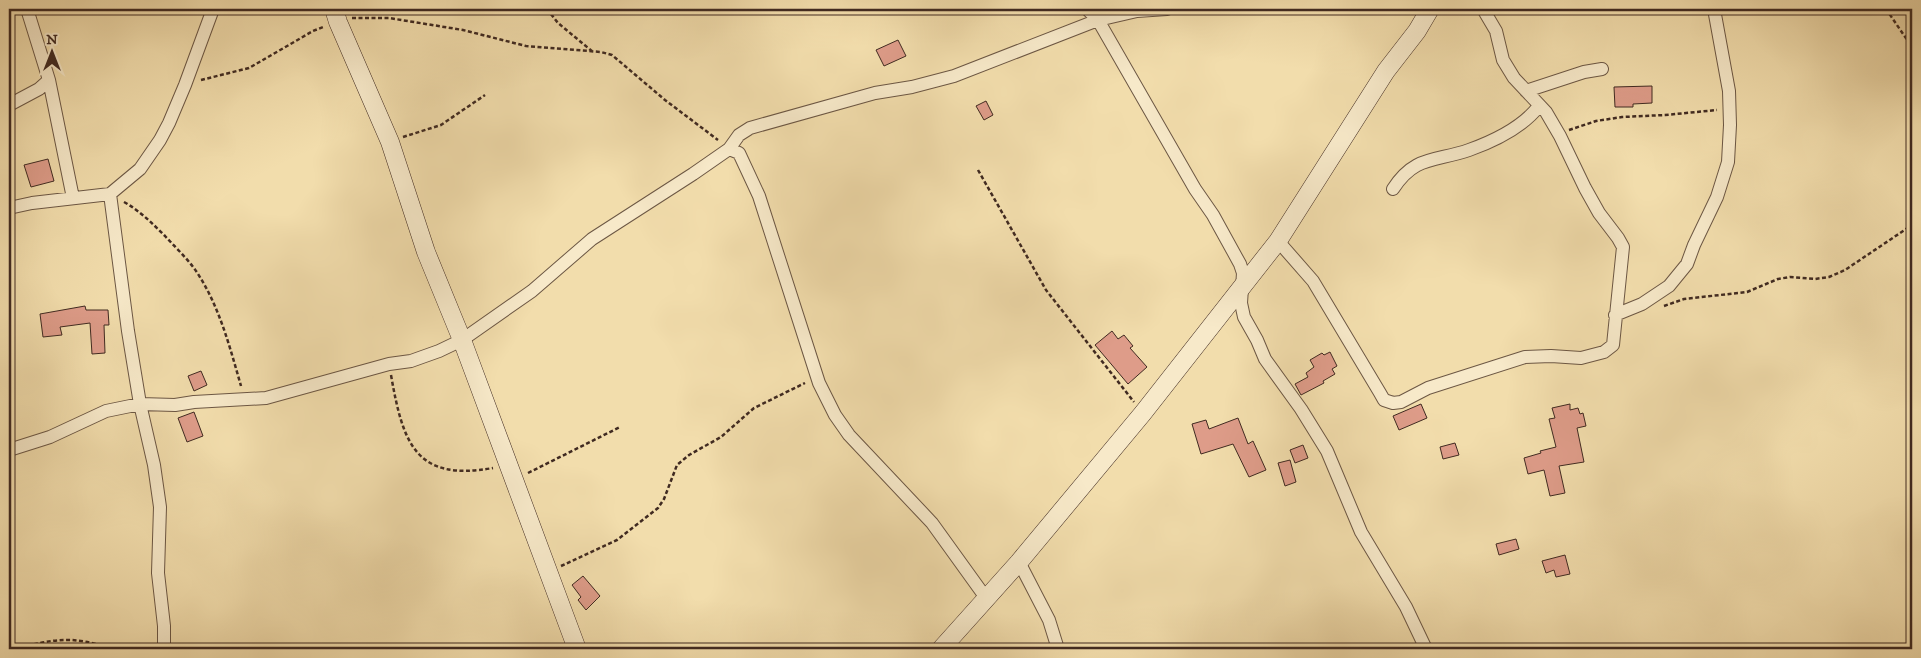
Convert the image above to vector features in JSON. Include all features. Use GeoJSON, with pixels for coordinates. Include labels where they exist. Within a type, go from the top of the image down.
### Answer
{"type":"FeatureCollection","features":[{"type":"Feature","properties":{"kind":"street"},"geometry":{"type":"LineString","coordinates":[[27,9],[49,80],[73,198]]}},
{"type":"Feature","properties":{"kind":"street"},"geometry":{"type":"LineString","coordinates":[[9,208],[110,194],[140,169],[160,140],[185,85],[212,9]]}},
{"type":"Feature","properties":{"kind":"street"},"geometry":{"type":"LineString","coordinates":[[1087,9],[1098,20],[1240,264],[1243,273],[1240,303],[1244,317],[1265,359],[1301,409],[1326,451],[1361,532],[1406,607],[1426,649]]}},
{"type":"Feature","properties":{"kind":"street"},"geometry":{"type":"LineString","coordinates":[[9,450],[50,437],[106,412],[140,404],[175,406],[194,402],[266,398],[389,364],[427,356],[462,340],[532,291],[592,239],[729,149],[739,135],[750,128],[875,93],[912,88],[954,76],[1098,20],[1137,12],[1167,9]]}},
{"type":"Feature","properties":{"kind":"street"},"geometry":{"type":"LineString","coordinates":[[941,649],[1019,562],[1142,413],[1278,241],[1386,72],[1417,31],[1430,9]]}},
{"type":"Feature","properties":{"kind":"street"},"geometry":{"type":"LineString","coordinates":[[1278,241],[1313,281],[1384,400],[1393,403],[1401,402],[1428,388],[1525,357],[1582,358],[1604,352],[1613,345],[1623,247],[1590,196],[1546,112],[1514,78],[1503,60],[1496,32],[1483,9]]}},
{"type":"Feature","properties":{"kind":"street"},"geometry":{"type":"LineString","coordinates":[[1615,315],[1642,304],[1669,286],[1687,264],[1717,197],[1728,162],[1730,109],[1727,76],[1714,9]]}},
{"type":"Feature","properties":{"kind":"street"},"geometry":{"type":"LineString","coordinates":[[336,15],[390,142],[426,252],[462,340],[577,649]]}},
{"type":"Feature","properties":{"kind":"street"},"geometry":{"type":"LineString","coordinates":[[1526,90],[1584,72],[1602,69]]}},
{"type":"Feature","properties":{"kind":"street"},"geometry":{"type":"LineString","coordinates":[[9,105],[39,89],[49,80]]}},
{"type":"Feature","properties":{"kind":"street"},"geometry":{"type":"LineString","coordinates":[[1393,189],[1414,165],[1467,151],[1496,140],[1531,116],[1539,106]]}},
{"type":"Feature","properties":{"kind":"street"},"geometry":{"type":"LineString","coordinates":[[729,149],[740,153],[759,196],[819,383],[835,415],[849,435],[932,523],[986,598]]}},
{"type":"Feature","properties":{"kind":"street"},"geometry":{"type":"LineString","coordinates":[[110,194],[128,331],[140,404],[154,465],[160,507],[158,572],[164,626],[164,649]]}},
{"type":"Feature","properties":{"kind":"street"},"geometry":{"type":"LineString","coordinates":[[1019,562],[1049,620],[1058,649]]}},
{"type":"Feature","properties":{"kind":"path"},"geometry":{"type":"LineString","coordinates":[[547,9],[558,23],[593,52]]}},
{"type":"Feature","properties":{"kind":"path"},"geometry":{"type":"LineString","coordinates":[[1886,9],[1912,47]]}},
{"type":"Feature","properties":{"kind":"path"},"geometry":{"type":"LineString","coordinates":[[185,85],[249,68],[313,32],[336,15],[355,18],[389,18],[462,30],[526,46],[612,55],[665,100],[729,149]]}},
{"type":"Feature","properties":{"kind":"path"},"geometry":{"type":"LineString","coordinates":[[390,142],[441,125],[484,95]]}},
{"type":"Feature","properties":{"kind":"path"},"geometry":{"type":"LineString","coordinates":[[1560,136],[1574,127],[1622,116],[1665,115],[1730,109]]}},
{"type":"Feature","properties":{"kind":"path"},"geometry":{"type":"LineString","coordinates":[[978,170],[1046,290],[1142,413]]}},
{"type":"Feature","properties":{"kind":"path"},"geometry":{"type":"LineString","coordinates":[[110,194],[140,211],[178,249],[198,274],[213,303],[227,340],[245,399]]}},
{"type":"Feature","properties":{"kind":"path"},"geometry":{"type":"LineString","coordinates":[[1658,309],[1684,299],[1752,290],[1778,278],[1790,277],[1815,280],[1829,277],[1845,270],[1912,225]]}},
{"type":"Feature","properties":{"kind":"path"},"geometry":{"type":"LineString","coordinates":[[389,364],[394,392],[407,434],[417,453],[427,463],[450,471],[512,472],[620,427]]}},
{"type":"Feature","properties":{"kind":"path"},"geometry":{"type":"LineString","coordinates":[[547,572],[617,540],[658,508],[664,499],[677,465],[689,455],[721,437],[754,408],[803,383],[819,383]]}},
{"type":"Feature","properties":{"kind":"path"},"geometry":{"type":"LineString","coordinates":[[15,649],[63,639],[91,642],[111,649]]}},
{"type":"Feature","properties":{"kind":"building"},"geometry":{"type":"Polygon","coordinates":[[[898,40],[906,56],[884,66],[876,50],[898,40]]]}},
{"type":"Feature","properties":{"kind":"building"},"geometry":{"type":"Polygon","coordinates":[[[1652,86],[1652,103],[1633,104],[1633,107],[1615,107],[1614,87],[1652,86]]]}},
{"type":"Feature","properties":{"kind":"building"},"geometry":{"type":"Polygon","coordinates":[[[986,101],[993,115],[984,120],[976,106],[986,101]]]}},
{"type":"Feature","properties":{"kind":"building"},"geometry":{"type":"Polygon","coordinates":[[[48,159],[54,181],[31,187],[24,165],[48,159]]]}},
{"type":"Feature","properties":{"kind":"building"},"geometry":{"type":"Polygon","coordinates":[[[85,306],[86,310],[108,310],[109,325],[104,325],[105,353],[92,354],[90,323],[60,327],[62,335],[43,337],[40,314],[85,306]]]}},
{"type":"Feature","properties":{"kind":"building"},"geometry":{"type":"Polygon","coordinates":[[[1112,331],[1118,339],[1124,335],[1133,346],[1130,348],[1147,367],[1128,384],[1095,345],[1112,331]]]}},
{"type":"Feature","properties":{"kind":"building"},"geometry":{"type":"Polygon","coordinates":[[[1330,352],[1337,366],[1332,369],[1335,374],[1323,381],[1324,383],[1301,395],[1295,384],[1308,377],[1306,373],[1314,367],[1310,360],[1322,353],[1324,355],[1330,352]]]}},
{"type":"Feature","properties":{"kind":"building"},"geometry":{"type":"Polygon","coordinates":[[[201,371],[207,385],[194,391],[188,376],[201,371]]]}},
{"type":"Feature","properties":{"kind":"building"},"geometry":{"type":"Polygon","coordinates":[[[1421,404],[1427,418],[1399,430],[1393,416],[1421,404]]]}},
{"type":"Feature","properties":{"kind":"building"},"geometry":{"type":"Polygon","coordinates":[[[1570,404],[1570,410],[1578,408],[1580,414],[1583,413],[1586,426],[1577,428],[1584,462],[1559,466],[1565,493],[1550,496],[1544,470],[1528,474],[1524,458],[1556,447],[1549,419],[1555,418],[1552,408],[1570,404]]]}},
{"type":"Feature","properties":{"kind":"building"},"geometry":{"type":"Polygon","coordinates":[[[194,412],[203,436],[187,442],[178,418],[194,412]]]}},
{"type":"Feature","properties":{"kind":"building"},"geometry":{"type":"Polygon","coordinates":[[[1238,418],[1248,444],[1253,441],[1266,470],[1249,477],[1233,444],[1201,454],[1192,424],[1206,420],[1209,429],[1238,418]]]}},
{"type":"Feature","properties":{"kind":"building"},"geometry":{"type":"Polygon","coordinates":[[[1455,443],[1459,455],[1443,459],[1440,447],[1455,443]]]}},
{"type":"Feature","properties":{"kind":"building"},"geometry":{"type":"Polygon","coordinates":[[[1303,445],[1308,458],[1295,463],[1290,450],[1303,445]]]}},
{"type":"Feature","properties":{"kind":"building"},"geometry":{"type":"Polygon","coordinates":[[[1290,460],[1296,482],[1285,486],[1278,463],[1290,460]]]}},
{"type":"Feature","properties":{"kind":"building"},"geometry":{"type":"Polygon","coordinates":[[[1516,539],[1519,549],[1499,555],[1496,544],[1516,539]]]}},
{"type":"Feature","properties":{"kind":"building"},"geometry":{"type":"Polygon","coordinates":[[[1565,555],[1570,574],[1556,577],[1554,570],[1546,573],[1542,561],[1565,555]]]}},
{"type":"Feature","properties":{"kind":"building"},"geometry":{"type":"Polygon","coordinates":[[[583,576],[600,596],[586,610],[578,600],[581,597],[572,585],[583,576]]]}}]}
